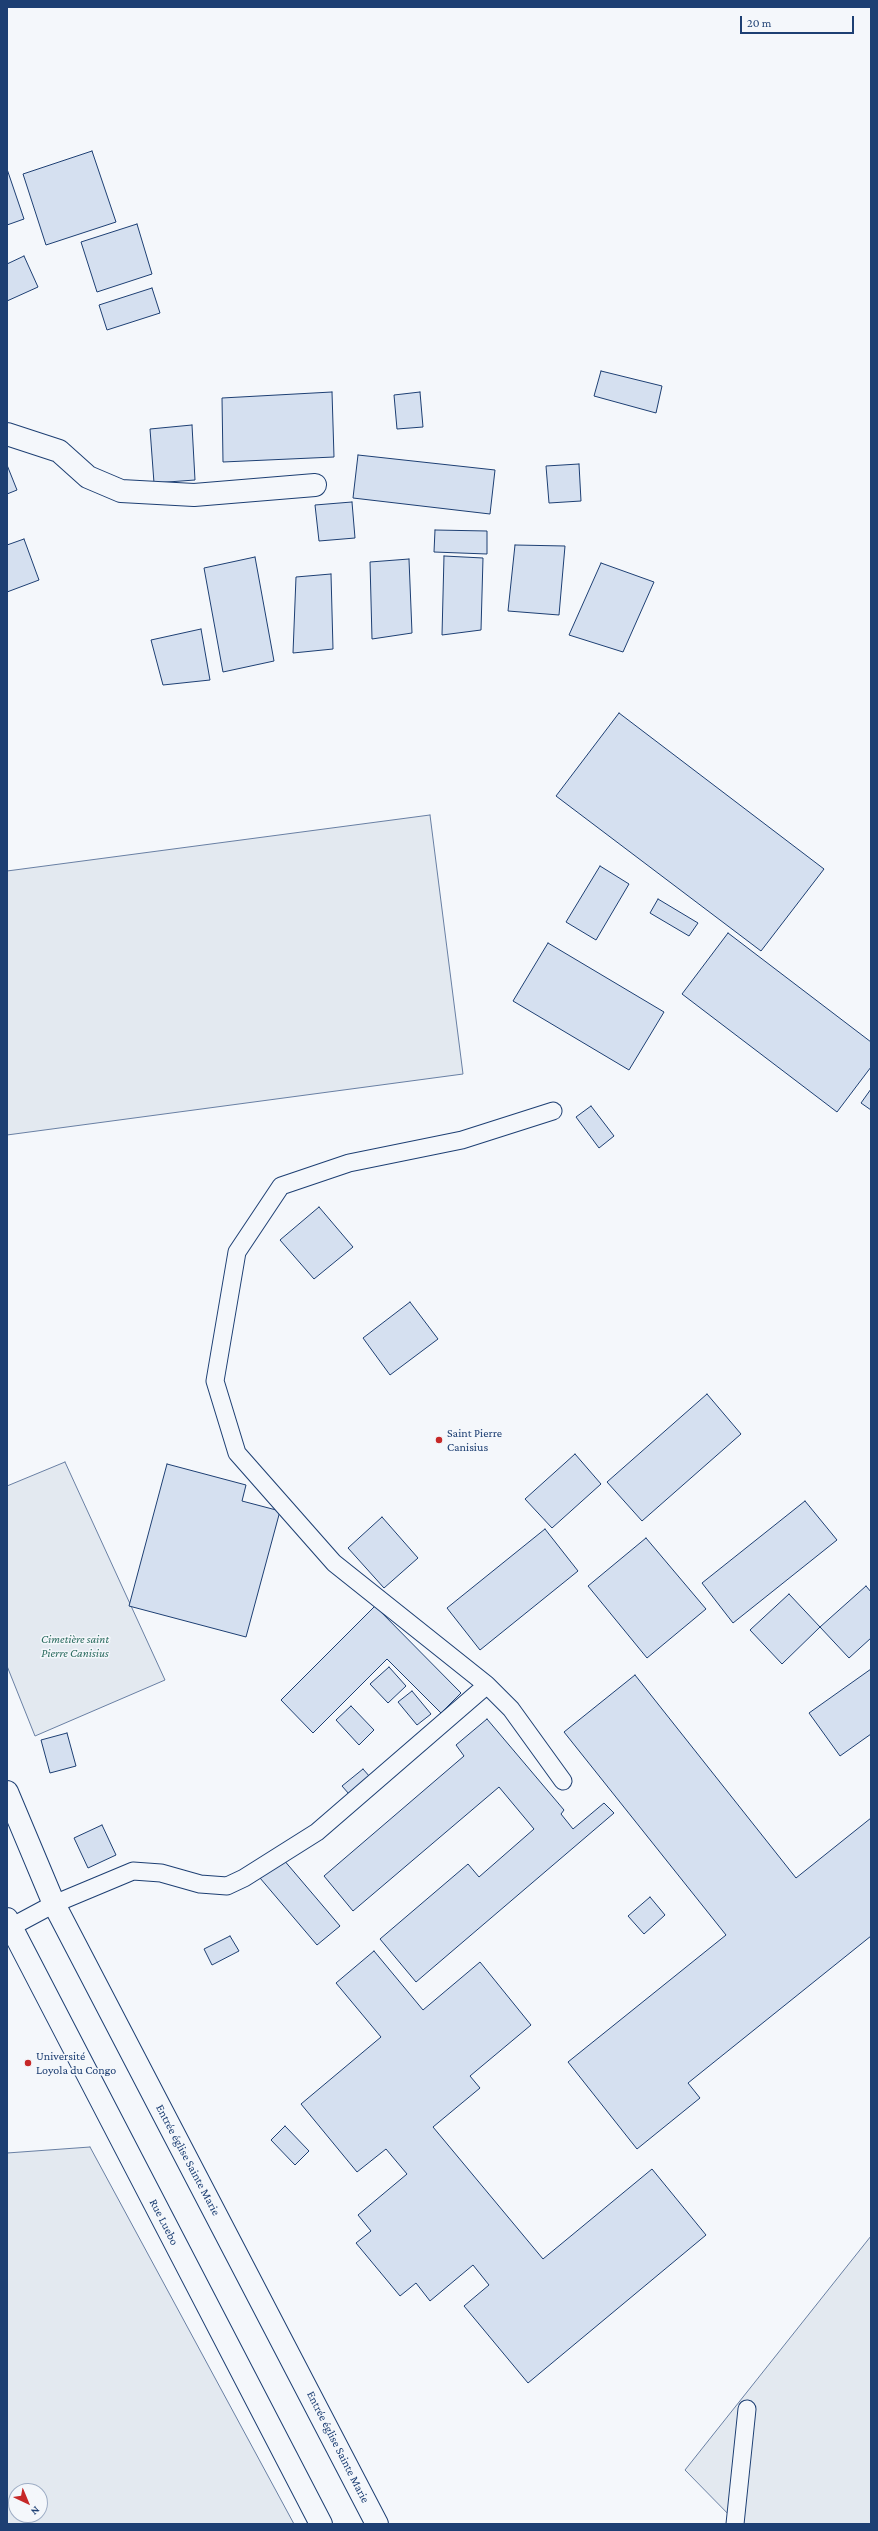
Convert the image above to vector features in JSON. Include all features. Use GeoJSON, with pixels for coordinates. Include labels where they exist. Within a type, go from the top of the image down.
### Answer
{"type":"FeatureCollection","features":[{"type":"Feature","properties":{"kind":"street"},"geometry":{"type":"LineString","coordinates":[[7,434],[59,451],[88,477],[121,491],[194,495],[315,484]]}},
{"type":"Feature","properties":{"kind":"street","name":"Entrée église Sainte Marie"},"geometry":{"type":"LineString","coordinates":[[7,1792],[54,1904],[377,2524]]}},
{"type":"Feature","properties":{"kind":"street","name":"Rue Luebo"},"geometry":{"type":"LineString","coordinates":[[9,1923],[321,2524]]}},
{"type":"Feature","properties":{"kind":"lane"},"geometry":{"type":"LineString","coordinates":[[553,1111],[462,1140],[349,1163],[281,1186],[237,1252],[215,1381],[238,1453],[334,1563],[487,1685],[511,1709],[563,1782]]}},
{"type":"Feature","properties":{"kind":"lane"},"geometry":{"type":"LineString","coordinates":[[9,1923],[133,1871],[161,1873],[200,1884],[227,1886],[317,1832],[487,1685]]}},
{"type":"Feature","properties":{"kind":"lane"},"geometry":{"type":"LineString","coordinates":[[735,2524],[747,2409]]}},
{"type":"Feature","properties":{"kind":"green space"},"geometry":{"type":"Polygon","coordinates":[[[430,815],[463,1074],[7,1135],[7,871],[430,815]]]}},
{"type":"Feature","properties":{"kind":"green space","name":"Cimetière saint Pierre Canisius"},"geometry":{"type":"Polygon","coordinates":[[[65,1462],[165,1680],[35,1736],[7,1666],[7,1486],[65,1462]]]}},
{"type":"Feature","properties":{"kind":"green space"},"geometry":{"type":"Polygon","coordinates":[[[90,2147],[294,2524],[7,2524],[7,2153],[90,2147]]]}},
{"type":"Feature","properties":{"kind":"green space"},"geometry":{"type":"Polygon","coordinates":[[[871,2236],[871,2524],[738,2524],[685,2470],[871,2236]]]}},
{"type":"Feature","properties":{"kind":"building"},"geometry":{"type":"Polygon","coordinates":[[[92,151],[116,222],[46,245],[23,174],[92,151]]]}},
{"type":"Feature","properties":{"kind":"building"},"geometry":{"type":"Polygon","coordinates":[[[7,169],[24,219],[7,225],[7,169]]]}},
{"type":"Feature","properties":{"kind":"building"},"geometry":{"type":"Polygon","coordinates":[[[137,224],[152,274],[97,292],[81,242],[137,224]]]}},
{"type":"Feature","properties":{"kind":"building"},"geometry":{"type":"Polygon","coordinates":[[[24,256],[38,287],[7,301],[7,264],[24,256]]]}},
{"type":"Feature","properties":{"kind":"building"},"geometry":{"type":"Polygon","coordinates":[[[152,288],[160,313],[107,330],[99,305],[152,288]]]}},
{"type":"Feature","properties":{"kind":"building"},"geometry":{"type":"Polygon","coordinates":[[[601,371],[662,386],[656,413],[594,396],[601,371]]]}},
{"type":"Feature","properties":{"kind":"building"},"geometry":{"type":"Polygon","coordinates":[[[332,392],[334,457],[223,462],[222,398],[332,392]]]}},
{"type":"Feature","properties":{"kind":"building"},"geometry":{"type":"Polygon","coordinates":[[[420,392],[423,427],[397,429],[394,395],[420,392]]]}},
{"type":"Feature","properties":{"kind":"building"},"geometry":{"type":"Polygon","coordinates":[[[192,425],[195,480],[154,483],[150,429],[192,425]]]}},
{"type":"Feature","properties":{"kind":"building"},"geometry":{"type":"Polygon","coordinates":[[[358,455],[495,470],[490,514],[353,498],[358,455]]]}},
{"type":"Feature","properties":{"kind":"building"},"geometry":{"type":"Polygon","coordinates":[[[579,464],[581,501],[549,503],[546,466],[579,464]]]}},
{"type":"Feature","properties":{"kind":"building"},"geometry":{"type":"Polygon","coordinates":[[[7,465],[17,490],[7,494],[7,465]]]}},
{"type":"Feature","properties":{"kind":"building"},"geometry":{"type":"Polygon","coordinates":[[[352,502],[355,538],[319,541],[315,505],[352,502]]]}},
{"type":"Feature","properties":{"kind":"building"},"geometry":{"type":"Polygon","coordinates":[[[435,530],[487,531],[487,554],[434,552],[435,530]]]}},
{"type":"Feature","properties":{"kind":"building"},"geometry":{"type":"Polygon","coordinates":[[[24,539],[39,580],[7,592],[7,545],[24,539]]]}},
{"type":"Feature","properties":{"kind":"building"},"geometry":{"type":"Polygon","coordinates":[[[515,545],[565,546],[559,615],[508,611],[515,545]]]}},
{"type":"Feature","properties":{"kind":"building"},"geometry":{"type":"Polygon","coordinates":[[[444,556],[483,558],[481,630],[442,635],[444,556]]]}},
{"type":"Feature","properties":{"kind":"building"},"geometry":{"type":"Polygon","coordinates":[[[255,557],[274,661],[223,672],[204,568],[255,557]]]}},
{"type":"Feature","properties":{"kind":"building"},"geometry":{"type":"Polygon","coordinates":[[[409,559],[412,633],[372,639],[370,562],[409,559]]]}},
{"type":"Feature","properties":{"kind":"building"},"geometry":{"type":"Polygon","coordinates":[[[601,563],[654,582],[623,652],[569,635],[601,563]]]}},
{"type":"Feature","properties":{"kind":"building"},"geometry":{"type":"Polygon","coordinates":[[[331,574],[333,649],[293,653],[296,577],[331,574]]]}},
{"type":"Feature","properties":{"kind":"building"},"geometry":{"type":"Polygon","coordinates":[[[201,629],[210,680],[163,685],[151,640],[201,629]]]}},
{"type":"Feature","properties":{"kind":"building"},"geometry":{"type":"Polygon","coordinates":[[[619,713],[824,869],[761,951],[556,796],[619,713]]]}},
{"type":"Feature","properties":{"kind":"building"},"geometry":{"type":"Polygon","coordinates":[[[600,866],[629,884],[596,940],[566,922],[600,866]]]}},
{"type":"Feature","properties":{"kind":"building"},"geometry":{"type":"Polygon","coordinates":[[[658,899],[698,923],[689,936],[650,913],[658,899]]]}},
{"type":"Feature","properties":{"kind":"building"},"geometry":{"type":"Polygon","coordinates":[[[728,933],[871,1042],[871,1067],[837,1112],[682,994],[728,933]]]}},
{"type":"Feature","properties":{"kind":"building"},"geometry":{"type":"Polygon","coordinates":[[[548,943],[664,1012],[629,1070],[513,1001],[548,943]]]}},
{"type":"Feature","properties":{"kind":"building"},"geometry":{"type":"Polygon","coordinates":[[[871,1089],[871,1110],[861,1103],[871,1089]]]}},
{"type":"Feature","properties":{"kind":"building"},"geometry":{"type":"Polygon","coordinates":[[[591,1106],[614,1136],[599,1148],[576,1117],[591,1106]]]}},
{"type":"Feature","properties":{"kind":"building"},"geometry":{"type":"Polygon","coordinates":[[[319,1207],[353,1247],[314,1279],[280,1240],[319,1207]]]}},
{"type":"Feature","properties":{"kind":"building"},"geometry":{"type":"Polygon","coordinates":[[[410,1302],[438,1339],[390,1375],[363,1338],[410,1302]]]}},
{"type":"Feature","properties":{"kind":"building"},"geometry":{"type":"Polygon","coordinates":[[[707,1394],[741,1434],[642,1521],[607,1482],[707,1394]]]}},
{"type":"Feature","properties":{"kind":"building"},"geometry":{"type":"Polygon","coordinates":[[[575,1454],[601,1484],[552,1528],[525,1499],[575,1454]]]}},
{"type":"Feature","properties":{"kind":"building"},"geometry":{"type":"Polygon","coordinates":[[[167,1464],[246,1485],[242,1501],[280,1511],[246,1637],[129,1606],[167,1464]]]}},
{"type":"Feature","properties":{"kind":"building"},"geometry":{"type":"Polygon","coordinates":[[[805,1501],[837,1540],[733,1623],[702,1583],[805,1501]]]}},
{"type":"Feature","properties":{"kind":"building"},"geometry":{"type":"Polygon","coordinates":[[[382,1517],[418,1558],[384,1588],[348,1548],[382,1517]]]}},
{"type":"Feature","properties":{"kind":"building"},"geometry":{"type":"Polygon","coordinates":[[[545,1529],[578,1571],[480,1650],[447,1608],[545,1529]]]}},
{"type":"Feature","properties":{"kind":"building"},"geometry":{"type":"Polygon","coordinates":[[[646,1538],[706,1609],[647,1658],[588,1586],[646,1538]]]}},
{"type":"Feature","properties":{"kind":"building"},"geometry":{"type":"Polygon","coordinates":[[[866,1586],[871,1592],[871,1638],[849,1658],[820,1627],[866,1586]]]}},
{"type":"Feature","properties":{"kind":"building"},"geometry":{"type":"Polygon","coordinates":[[[789,1594],[820,1627],[782,1664],[750,1630],[789,1594]]]}},
{"type":"Feature","properties":{"kind":"building"},"geometry":{"type":"Polygon","coordinates":[[[375,1606],[461,1693],[441,1713],[387,1659],[313,1733],[281,1700],[375,1606]]]}},
{"type":"Feature","properties":{"kind":"building"},"geometry":{"type":"Polygon","coordinates":[[[389,1667],[406,1686],[388,1703],[370,1684],[389,1667]]]}},
{"type":"Feature","properties":{"kind":"building"},"geometry":{"type":"Polygon","coordinates":[[[871,1669],[871,1734],[840,1756],[809,1713],[871,1669]]]}},
{"type":"Feature","properties":{"kind":"building"},"geometry":{"type":"Polygon","coordinates":[[[635,1675],[796,1878],[871,1818],[871,1936],[688,2083],[700,2098],[637,2149],[568,2062],[726,1935],[564,1732],[635,1675]]]}},
{"type":"Feature","properties":{"kind":"building"},"geometry":{"type":"Polygon","coordinates":[[[412,1691],[431,1714],[417,1725],[398,1702],[412,1691]]]}},
{"type":"Feature","properties":{"kind":"building"},"geometry":{"type":"Polygon","coordinates":[[[351,1706],[374,1730],[359,1745],[336,1720],[351,1706]]]}},
{"type":"Feature","properties":{"kind":"building"},"geometry":{"type":"Polygon","coordinates":[[[487,1719],[564,1810],[561,1814],[573,1829],[604,1803],[614,1813],[416,1982],[380,1939],[468,1864],[479,1877],[534,1829],[499,1787],[353,1911],[324,1876],[464,1756],[456,1745],[487,1719]]]}},
{"type":"Feature","properties":{"kind":"building"},"geometry":{"type":"Polygon","coordinates":[[[67,1733],[76,1766],[50,1773],[41,1740],[67,1733]]]}},
{"type":"Feature","properties":{"kind":"building"},"geometry":{"type":"Polygon","coordinates":[[[363,1769],[370,1777],[349,1794],[342,1786],[363,1769]]]}},
{"type":"Feature","properties":{"kind":"building"},"geometry":{"type":"Polygon","coordinates":[[[102,1825],[116,1855],[88,1868],[74,1838],[102,1825]]]}},
{"type":"Feature","properties":{"kind":"building"},"geometry":{"type":"Polygon","coordinates":[[[283,1859],[340,1926],[317,1945],[260,1878],[283,1859]]]}},
{"type":"Feature","properties":{"kind":"building"},"geometry":{"type":"Polygon","coordinates":[[[650,1897],[665,1915],[644,1934],[628,1916],[650,1897]]]}},
{"type":"Feature","properties":{"kind":"building"},"geometry":{"type":"Polygon","coordinates":[[[230,1936],[239,1951],[212,1965],[204,1949],[230,1936]]]}},
{"type":"Feature","properties":{"kind":"building"},"geometry":{"type":"Polygon","coordinates":[[[374,1951],[423,2010],[480,1962],[531,2025],[470,2076],[480,2088],[433,2127],[543,2259],[652,2169],[706,2235],[528,2383],[464,2306],[489,2285],[473,2265],[430,2301],[416,2283],[400,2296],[356,2243],[371,2231],[358,2215],[407,2174],[386,2149],[357,2172],[301,2104],[381,2037],[336,1983],[374,1951]]]}},
{"type":"Feature","properties":{"kind":"building"},"geometry":{"type":"Polygon","coordinates":[[[285,2126],[309,2151],[295,2165],[271,2140],[285,2126]]]}},
{"type":"Feature","properties":{"kind":"place","name":"Saint Pierre Canisius"},"geometry":{"type":"Point","coordinates":[439,1440]}},
{"type":"Feature","properties":{"kind":"place","name":"Université Loyola du Congo"},"geometry":{"type":"Point","coordinates":[28,2063]}}]}
